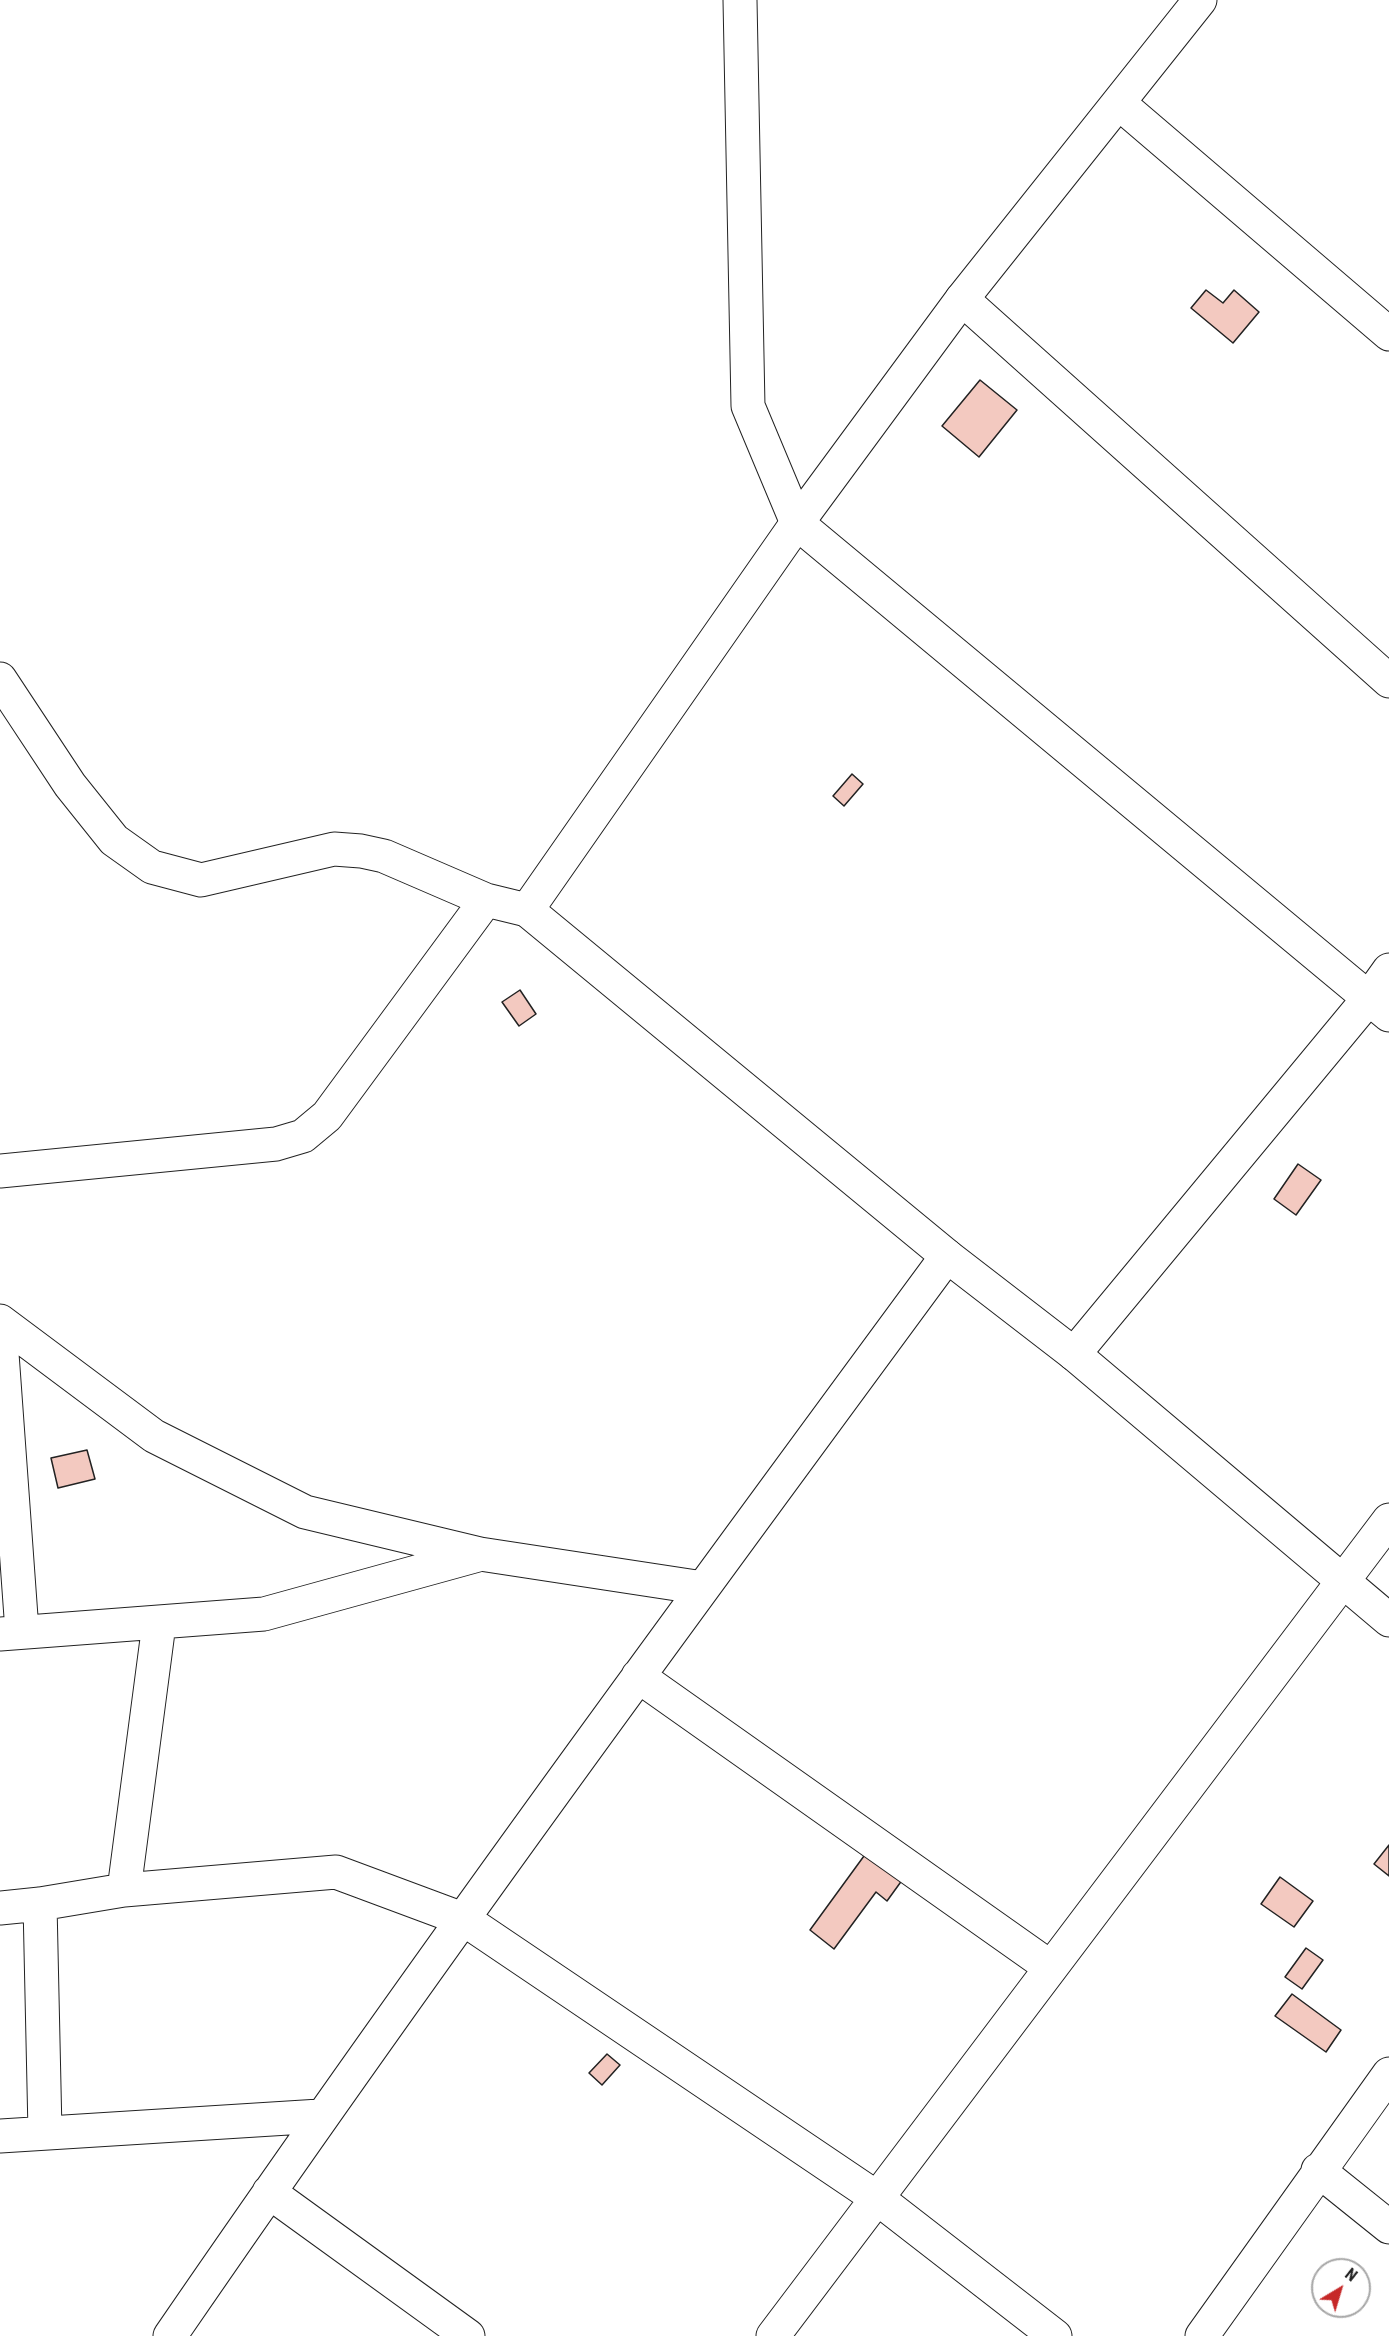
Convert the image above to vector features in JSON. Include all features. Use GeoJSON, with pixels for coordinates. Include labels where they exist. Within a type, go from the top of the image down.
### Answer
{"type":"FeatureCollection","features":[{"type":"Feature","properties":{"kind":"street"},"geometry":{"type":"LineString","coordinates":[[740,0],[748,406],[798,523],[1379,1006]]}},
{"type":"Feature","properties":{"kind":"street"},"geometry":{"type":"LineString","coordinates":[[527,910],[798,523],[962,299],[1120,104],[1200,0]]}},
{"type":"Feature","properties":{"kind":"street"},"geometry":{"type":"LineString","coordinates":[[1120,104],[1389,334]]}},
{"type":"Feature","properties":{"kind":"street"},"geometry":{"type":"LineString","coordinates":[[962,299],[1389,681]]}},
{"type":"Feature","properties":{"kind":"street"},"geometry":{"type":"LineString","coordinates":[[0,679],[70,785],[114,840],[152,867],[201,880],[334,849],[361,851],[384,856],[486,900],[527,910],[947,1256],[1074,1354],[1389,1620]]}},
{"type":"Feature","properties":{"kind":"street"},"geometry":{"type":"LineString","coordinates":[[0,1171],[276,1144],[303,1136],[327,1116],[486,900]]}},
{"type":"Feature","properties":{"kind":"street"},"geometry":{"type":"LineString","coordinates":[[1074,1354],[1379,1006],[1389,970]]}},
{"type":"Feature","properties":{"kind":"street"},"geometry":{"type":"LineString","coordinates":[[170,2336],[320,2116],[465,1920],[638,1676],[947,1256]]}},
{"type":"Feature","properties":{"kind":"street"},"geometry":{"type":"LineString","coordinates":[[0,1323],[154,1436],[305,1512],[480,1554],[703,1588]]}},
{"type":"Feature","properties":{"kind":"street"},"geometry":{"type":"LineString","coordinates":[[0,1323],[11,1633],[159,1624],[264,1614],[480,1554]]}},
{"type":"Feature","properties":{"kind":"street"},"geometry":{"type":"LineString","coordinates":[[773,2336],[1389,1520]]}},
{"type":"Feature","properties":{"kind":"street"},"geometry":{"type":"LineString","coordinates":[[124,1890],[159,1624]]}},
{"type":"Feature","properties":{"kind":"street"},"geometry":{"type":"LineString","coordinates":[[638,1676],[1050,1967]]}},
{"type":"Feature","properties":{"kind":"street"},"geometry":{"type":"LineString","coordinates":[[0,1908],[124,1890],[336,1872],[465,1920],[877,2198],[1056,2336]]}},
{"type":"Feature","properties":{"kind":"street"},"geometry":{"type":"LineString","coordinates":[[40,1904],[45,2133]]}},
{"type":"Feature","properties":{"kind":"street"},"geometry":{"type":"LineString","coordinates":[[1202,2336],[1318,2170],[1389,2074]]}},
{"type":"Feature","properties":{"kind":"street"},"geometry":{"type":"LineString","coordinates":[[0,2136],[320,2116]]}},
{"type":"Feature","properties":{"kind":"street"},"geometry":{"type":"LineString","coordinates":[[1318,2170],[1389,2227]]}},
{"type":"Feature","properties":{"kind":"street"},"geometry":{"type":"LineString","coordinates":[[269,2192],[468,2336]]}},
{"type":"Feature","properties":{"kind":"building"},"geometry":{"type":"Polygon","coordinates":[[[1206,290],[1223,303],[1234,290],[1259,312],[1233,343],[1191,308],[1206,290]]]}},
{"type":"Feature","properties":{"kind":"building"},"geometry":{"type":"Polygon","coordinates":[[[980,380],[1017,410],[979,457],[942,426],[980,380]]]}},
{"type":"Feature","properties":{"kind":"building"},"geometry":{"type":"Polygon","coordinates":[[[852,774],[863,784],[844,806],[833,796],[852,774]]]}},
{"type":"Feature","properties":{"kind":"building"},"geometry":{"type":"Polygon","coordinates":[[[520,990],[536,1014],[519,1026],[502,1002],[520,990]]]}},
{"type":"Feature","properties":{"kind":"building"},"geometry":{"type":"Polygon","coordinates":[[[1298,1164],[1321,1180],[1296,1215],[1274,1199],[1298,1164]]]}},
{"type":"Feature","properties":{"kind":"building"},"geometry":{"type":"Polygon","coordinates":[[[87,1450],[95,1479],[58,1488],[51,1458],[87,1450]]]}},
{"type":"Feature","properties":{"kind":"building"},"geometry":{"type":"Polygon","coordinates":[[[872,1845],[908,1872],[887,1901],[876,1892],[834,1949],[810,1930],[872,1845]]]}},
{"type":"Feature","properties":{"kind":"building"},"geometry":{"type":"Polygon","coordinates":[[[1389,1845],[1389,1876],[1374,1864],[1389,1845]]]}},
{"type":"Feature","properties":{"kind":"building"},"geometry":{"type":"Polygon","coordinates":[[[1280,1877],[1313,1901],[1294,1927],[1261,1904],[1280,1877]]]}},
{"type":"Feature","properties":{"kind":"building"},"geometry":{"type":"Polygon","coordinates":[[[1306,1948],[1323,1960],[1302,1989],[1285,1977],[1306,1948]]]}},
{"type":"Feature","properties":{"kind":"building"},"geometry":{"type":"Polygon","coordinates":[[[1292,1994],[1341,2030],[1326,2052],[1275,2016],[1292,1994]]]}},
{"type":"Feature","properties":{"kind":"building"},"geometry":{"type":"Polygon","coordinates":[[[607,2054],[620,2065],[602,2085],[589,2073],[607,2054]]]}}]}
